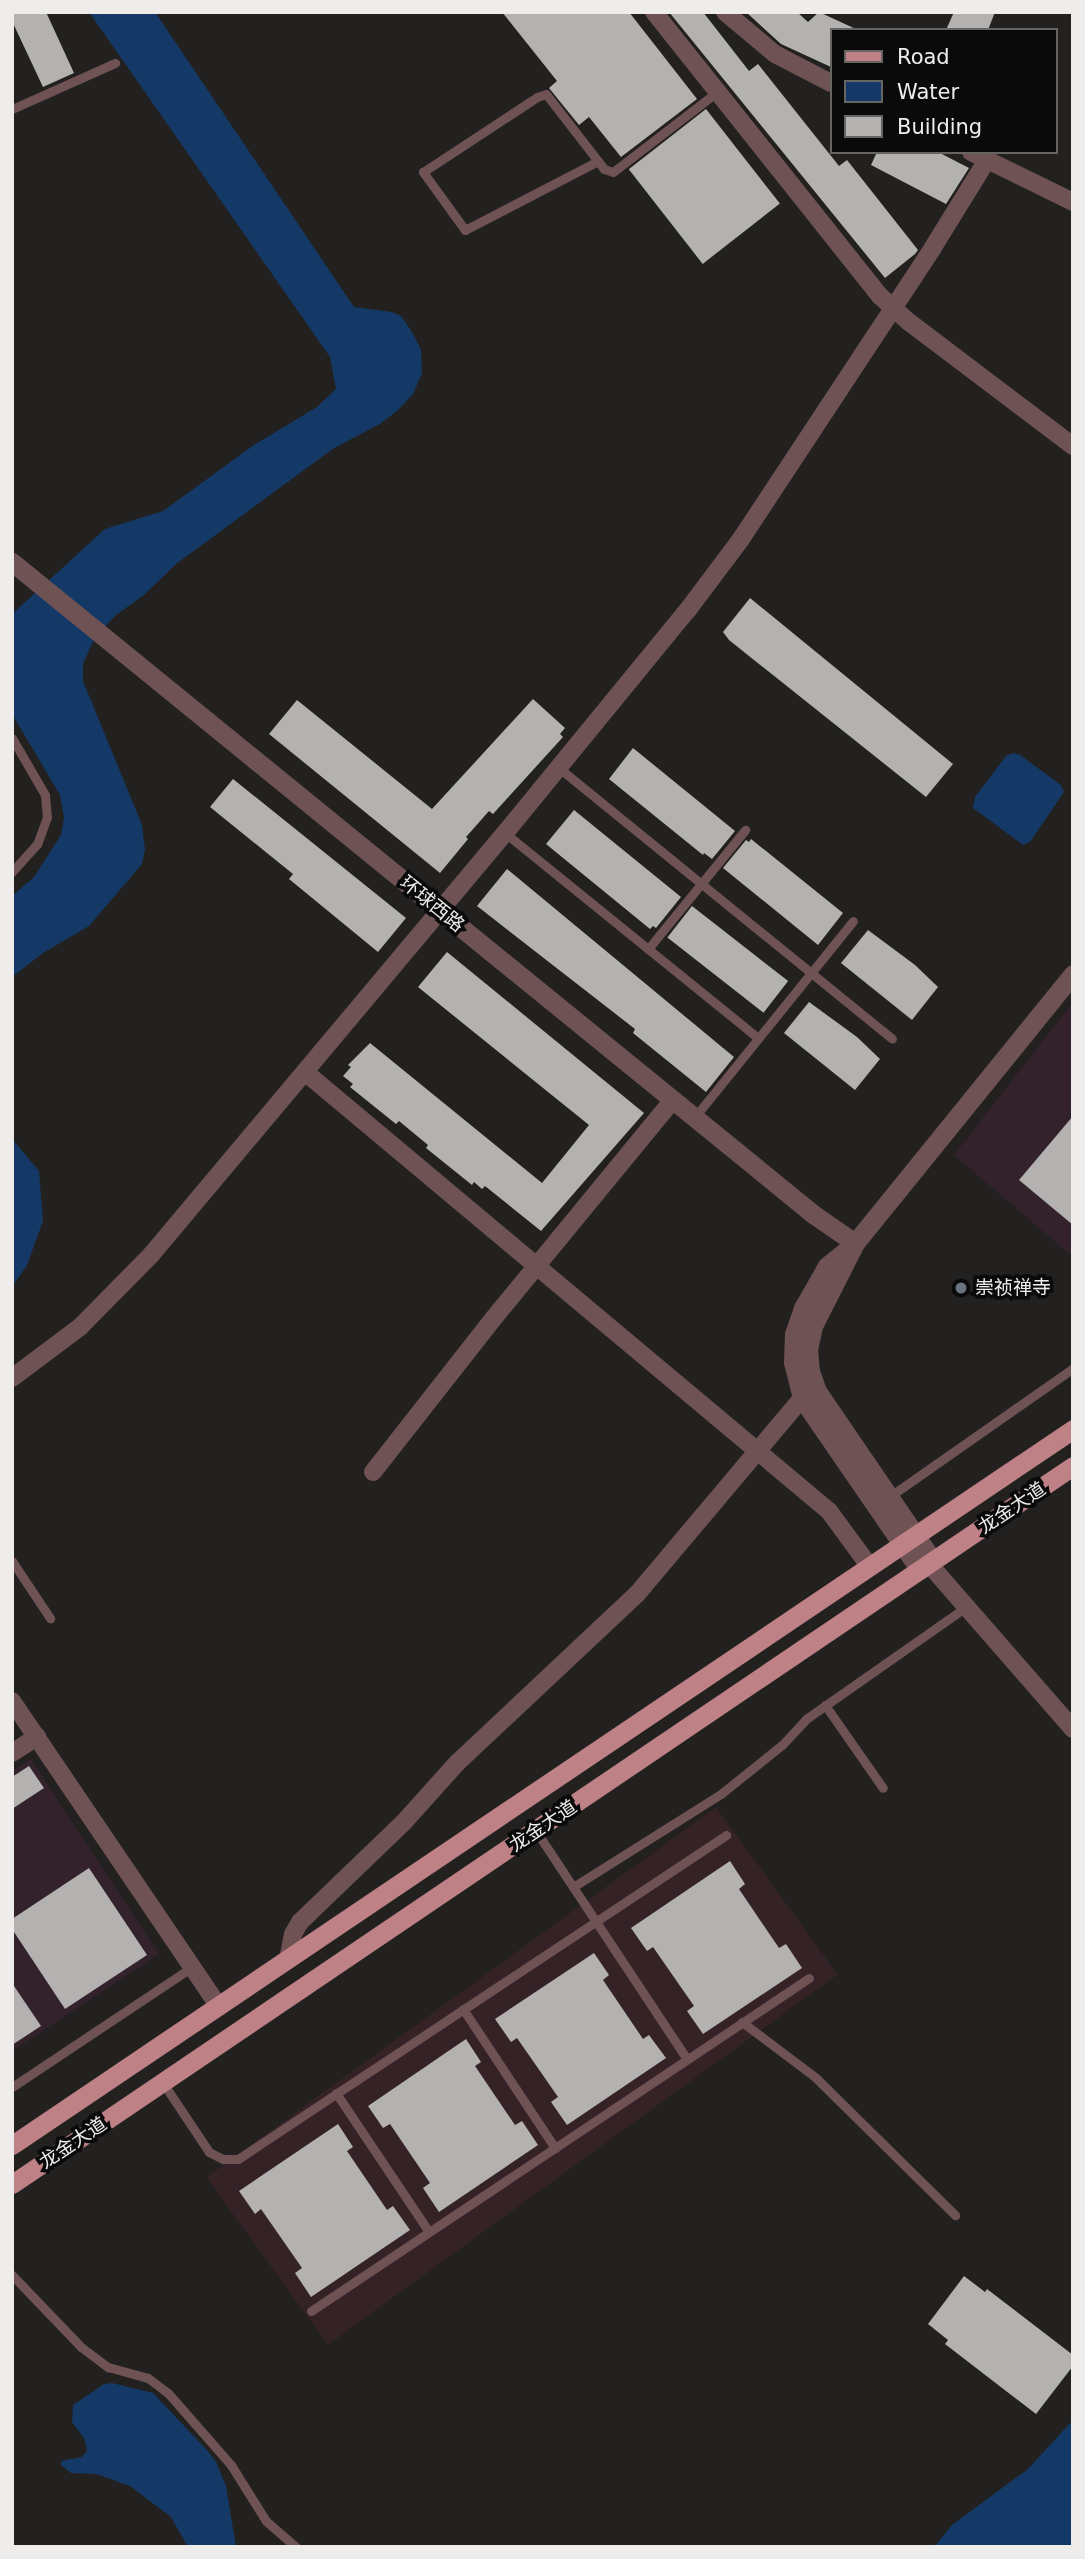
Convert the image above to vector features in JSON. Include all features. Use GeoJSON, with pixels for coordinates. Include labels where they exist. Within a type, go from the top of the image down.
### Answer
{"type":"FeatureCollection","features":[{"type":"Feature","properties":{"kind":"main road","name":"龙金大道"},"geometry":{"type":"LineString","coordinates":[[12,2145],[1073,1429]]}},
{"type":"Feature","properties":{"kind":"main road","name":"龙金大道"},"geometry":{"type":"LineString","coordinates":[[12,2184],[1073,1466]]}},
{"type":"Feature","properties":{"kind":"street"},"geometry":{"type":"LineString","coordinates":[[654,12],[893,308],[1073,446]]}},
{"type":"Feature","properties":{"kind":"street"},"geometry":{"type":"LineString","coordinates":[[725,12],[775,54],[830,82]]}},
{"type":"Feature","properties":{"kind":"street"},"geometry":{"type":"LineString","coordinates":[[12,1378],[79,1327],[126,1282],[505,833],[722,566],[893,308],[979,156],[1073,202]]}},
{"type":"Feature","properties":{"kind":"street","name":"环球西路"},"geometry":{"type":"LineString","coordinates":[[12,562],[694,1118],[813,1214],[855,1243]]}},
{"type":"Feature","properties":{"kind":"street"},"geometry":{"type":"LineString","coordinates":[[1073,974],[855,1243],[828,1266],[797,1321],[793,1362],[802,1398],[927,1565],[1073,1729]]}},
{"type":"Feature","properties":{"kind":"street"},"geometry":{"type":"LineString","coordinates":[[305,1072],[829,1511],[870,1567]]}},
{"type":"Feature","properties":{"kind":"street"},"geometry":{"type":"LineString","coordinates":[[373,1472],[673,1100]]}},
{"type":"Feature","properties":{"kind":"street"},"geometry":{"type":"LineString","coordinates":[[855,1243],[813,1326],[808,1361],[817,1391],[889,1497],[909,1540]]}},
{"type":"Feature","properties":{"kind":"street"},"geometry":{"type":"LineString","coordinates":[[288,1960],[293,1934],[300,1922],[404,1822],[457,1763],[637,1594],[802,1398]]}},
{"type":"Feature","properties":{"kind":"street"},"geometry":{"type":"LineString","coordinates":[[12,1701],[219,2007]]}},
{"type":"Feature","properties":{"kind":"street"},"geometry":{"type":"LineString","coordinates":[[12,1753],[37,1737]]}},
{"type":"Feature","properties":{"kind":"lane"},"geometry":{"type":"LineString","coordinates":[[12,109],[114,62]]}},
{"type":"Feature","properties":{"kind":"lane"},"geometry":{"type":"LineString","coordinates":[[598,161],[472,229],[465,230],[424,172],[537,97],[546,94],[598,161],[604,169],[613,172],[717,92]]}},
{"type":"Feature","properties":{"kind":"lane"},"geometry":{"type":"LineString","coordinates":[[12,738],[45,795],[47,817],[37,844],[13,870]]}},
{"type":"Feature","properties":{"kind":"lane"},"geometry":{"type":"LineString","coordinates":[[559,768],[892,1039]]}},
{"type":"Feature","properties":{"kind":"lane"},"geometry":{"type":"LineString","coordinates":[[648,949],[745,830]]}},
{"type":"Feature","properties":{"kind":"lane"},"geometry":{"type":"LineString","coordinates":[[505,833],[758,1038]]}},
{"type":"Feature","properties":{"kind":"lane"},"geometry":{"type":"LineString","coordinates":[[694,1118],[853,920]]}},
{"type":"Feature","properties":{"kind":"lane"},"geometry":{"type":"LineString","coordinates":[[889,1497],[1073,1368]]}},
{"type":"Feature","properties":{"kind":"lane"},"geometry":{"type":"LineString","coordinates":[[12,1561],[50,1618]]}},
{"type":"Feature","properties":{"kind":"lane"},"geometry":{"type":"LineString","coordinates":[[573,1887],[722,1793],[825,1705],[966,1607]]}},
{"type":"Feature","properties":{"kind":"lane"},"geometry":{"type":"LineString","coordinates":[[825,1705],[883,1788]]}},
{"type":"Feature","properties":{"kind":"lane"},"geometry":{"type":"LineString","coordinates":[[536,1831],[687,2059]]}},
{"type":"Feature","properties":{"kind":"lane"},"geometry":{"type":"LineString","coordinates":[[163,2083],[209,2152],[223,2160],[238,2159],[726,1835]]}},
{"type":"Feature","properties":{"kind":"lane"},"geometry":{"type":"LineString","coordinates":[[12,2087],[192,1967]]}},
{"type":"Feature","properties":{"kind":"lane"},"geometry":{"type":"LineString","coordinates":[[311,2311],[809,1978]]}},
{"type":"Feature","properties":{"kind":"lane"},"geometry":{"type":"LineString","coordinates":[[463,2009],[555,2148]]}},
{"type":"Feature","properties":{"kind":"lane"},"geometry":{"type":"LineString","coordinates":[[742,2022],[815,2077],[955,2215]]}},
{"type":"Feature","properties":{"kind":"lane"},"geometry":{"type":"LineString","coordinates":[[336,2093],[429,2232]]}},
{"type":"Feature","properties":{"kind":"lane"},"geometry":{"type":"LineString","coordinates":[[12,2275],[81,2347],[108,2367],[148,2378],[168,2393],[232,2465],[266,2521],[296,2547]]}},
{"type":"Feature","properties":{"kind":"shaded area"},"geometry":{"type":"Polygon","coordinates":[[[1073,1002],[1073,1257],[954,1155],[1073,1002]]]}},
{"type":"Feature","properties":{"kind":"shaded area"},"geometry":{"type":"Polygon","coordinates":[[[31,1759],[159,1954],[12,2051],[12,1771],[31,1759]]]}},
{"type":"Feature","properties":{"kind":"shaded area"},"geometry":{"type":"Polygon","coordinates":[[[716,1807],[838,1974],[328,2345],[206,2177],[716,1807]]]}},
{"type":"Feature","properties":{"kind":"water"},"geometry":{"type":"Polygon","coordinates":[[[89,12],[155,12],[354,307],[392,312],[401,316],[421,349],[422,373],[413,394],[398,410],[380,424],[334,448],[176,564],[144,595],[116,615],[95,637],[83,664],[83,681],[142,825],[145,850],[142,864],[89,926],[43,953],[12,977],[12,896],[34,877],[61,835],[64,818],[60,795],[12,714],[12,614],[105,529],[163,511],[254,445],[317,407],[336,389],[330,357],[89,12]]]}},
{"type":"Feature","properties":{"kind":"water"},"geometry":{"type":"Polygon","coordinates":[[[1013,753],[1020,755],[1061,785],[1064,792],[1030,842],[1023,845],[973,808],[975,797],[1006,756],[1013,753]]]}},
{"type":"Feature","properties":{"kind":"water"},"geometry":{"type":"Polygon","coordinates":[[[12,1139],[39,1171],[43,1221],[27,1265],[12,1287],[12,1139]]]}},
{"type":"Feature","properties":{"kind":"water"},"geometry":{"type":"Polygon","coordinates":[[[112,2383],[153,2393],[216,2462],[226,2486],[236,2547],[188,2547],[171,2517],[130,2486],[96,2474],[71,2473],[61,2465],[61,2461],[82,2457],[87,2451],[84,2438],[72,2422],[73,2405],[104,2384],[112,2383]]]}},
{"type":"Feature","properties":{"kind":"water"},"geometry":{"type":"Polygon","coordinates":[[[1073,2420],[1073,2542],[1070,2547],[934,2547],[952,2525],[1028,2469],[1073,2420]]]}},
{"type":"Feature","properties":{"kind":"building"},"geometry":{"type":"Polygon","coordinates":[[[12,12],[46,12],[74,73],[43,87],[12,21],[12,12]]]}},
{"type":"Feature","properties":{"kind":"building"},"geometry":{"type":"Polygon","coordinates":[[[502,12],[629,12],[697,99],[621,157],[589,117],[579,125],[549,88],[557,81],[502,12]]]}},
{"type":"Feature","properties":{"kind":"building"},"geometry":{"type":"Polygon","coordinates":[[[669,12],[703,12],[749,71],[758,64],[839,166],[847,160],[918,250],[915,254],[885,278],[669,12]]]}},
{"type":"Feature","properties":{"kind":"building"},"geometry":{"type":"Polygon","coordinates":[[[746,12],[797,12],[808,22],[819,12],[854,28],[830,28],[830,67],[781,44],[746,12]]]}},
{"type":"Feature","properties":{"kind":"building"},"geometry":{"type":"Polygon","coordinates":[[[954,12],[995,12],[989,28],[947,28],[954,12]]]}},
{"type":"Feature","properties":{"kind":"building"},"geometry":{"type":"Polygon","coordinates":[[[706,109],[780,204],[703,264],[629,169],[706,109]]]}},
{"type":"Feature","properties":{"kind":"building"},"geometry":{"type":"Polygon","coordinates":[[[876,154],[942,154],[969,168],[946,204],[871,165],[876,154]]]}},
{"type":"Feature","properties":{"kind":"building"},"geometry":{"type":"Polygon","coordinates":[[[750,598],[953,764],[926,797],[729,640],[723,632],[750,598]]]}},
{"type":"Feature","properties":{"kind":"building"},"geometry":{"type":"Polygon","coordinates":[[[533,699],[565,728],[560,734],[563,737],[493,814],[489,811],[440,873],[269,734],[297,700],[432,809],[533,699]]]}},
{"type":"Feature","properties":{"kind":"building"},"geometry":{"type":"Polygon","coordinates":[[[633,748],[735,831],[712,859],[704,853],[703,855],[609,779],[633,748]]]}},
{"type":"Feature","properties":{"kind":"building"},"geometry":{"type":"Polygon","coordinates":[[[233,779],[406,918],[378,952],[289,879],[293,874],[210,807],[233,779]]]}},
{"type":"Feature","properties":{"kind":"building"},"geometry":{"type":"Polygon","coordinates":[[[574,810],[681,897],[656,928],[653,926],[650,929],[546,844],[574,810]]]}},
{"type":"Feature","properties":{"kind":"building"},"geometry":{"type":"Polygon","coordinates":[[[751,839],[843,913],[818,945],[723,868],[746,840],[749,842],[751,839]]]}},
{"type":"Feature","properties":{"kind":"building"},"geometry":{"type":"Polygon","coordinates":[[[507,869],[734,1057],[706,1092],[633,1033],[635,1029],[477,906],[507,869]]]}},
{"type":"Feature","properties":{"kind":"building"},"geometry":{"type":"Polygon","coordinates":[[[692,906],[788,981],[764,1013],[667,938],[692,906]]]}},
{"type":"Feature","properties":{"kind":"building"},"geometry":{"type":"Polygon","coordinates":[[[868,930],[915,965],[938,987],[912,1020],[841,963],[868,930]]]}},
{"type":"Feature","properties":{"kind":"building"},"geometry":{"type":"Polygon","coordinates":[[[447,952],[644,1113],[541,1231],[485,1186],[482,1189],[474,1182],[472,1185],[426,1148],[428,1145],[399,1121],[396,1124],[350,1087],[353,1084],[343,1076],[351,1067],[348,1065],[370,1043],[542,1183],[589,1125],[418,987],[447,952]]]}},
{"type":"Feature","properties":{"kind":"building"},"geometry":{"type":"Polygon","coordinates":[[[809,1002],[857,1037],[880,1059],[855,1090],[784,1033],[809,1002]]]}},
{"type":"Feature","properties":{"kind":"building"},"geometry":{"type":"Polygon","coordinates":[[[1073,1116],[1073,1225],[1019,1180],[1073,1116]]]}},
{"type":"Feature","properties":{"kind":"building"},"geometry":{"type":"Polygon","coordinates":[[[29,1766],[44,1788],[12,1809],[12,1777],[29,1766]]]}},
{"type":"Feature","properties":{"kind":"building"},"geometry":{"type":"Polygon","coordinates":[[[730,1861],[745,1884],[739,1889],[779,1948],[786,1944],[802,1968],[703,2034],[687,2011],[694,2006],[653,1947],[647,1951],[631,1928],[730,1861]]]}},
{"type":"Feature","properties":{"kind":"building"},"geometry":{"type":"Polygon","coordinates":[[[89,1868],[147,1955],[65,2009],[12,1929],[12,1919],[89,1868]]]}},
{"type":"Feature","properties":{"kind":"building"},"geometry":{"type":"Polygon","coordinates":[[[594,1953],[609,1975],[603,1980],[643,2039],[649,2035],[666,2058],[567,2125],[551,2102],[558,2097],[517,2038],[511,2042],[495,2019],[594,1953]]]}},
{"type":"Feature","properties":{"kind":"building"},"geometry":{"type":"Polygon","coordinates":[[[12,1983],[41,2026],[12,2045],[12,1983]]]}},
{"type":"Feature","properties":{"kind":"building"},"geometry":{"type":"Polygon","coordinates":[[[466,2039],[481,2062],[475,2066],[515,2125],[522,2121],[538,2145],[439,2212],[423,2188],[430,2183],[390,2124],[383,2128],[368,2106],[466,2039]]]}},
{"type":"Feature","properties":{"kind":"building"},"geometry":{"type":"Polygon","coordinates":[[[338,2124],[353,2147],[347,2151],[387,2210],[393,2206],[410,2230],[311,2297],[295,2273],[302,2268],[261,2209],[255,2214],[239,2191],[338,2124]]]}},
{"type":"Feature","properties":{"kind":"building"},"geometry":{"type":"Polygon","coordinates":[[[964,2276],[985,2292],[987,2289],[1073,2355],[1073,2366],[1036,2414],[945,2344],[948,2340],[928,2324],[964,2276]]]}},
{"type":"Feature","properties":{"kind":"place","name":"崇祯禅寺"},"geometry":{"type":"Point","coordinates":[961,1288]}}]}
